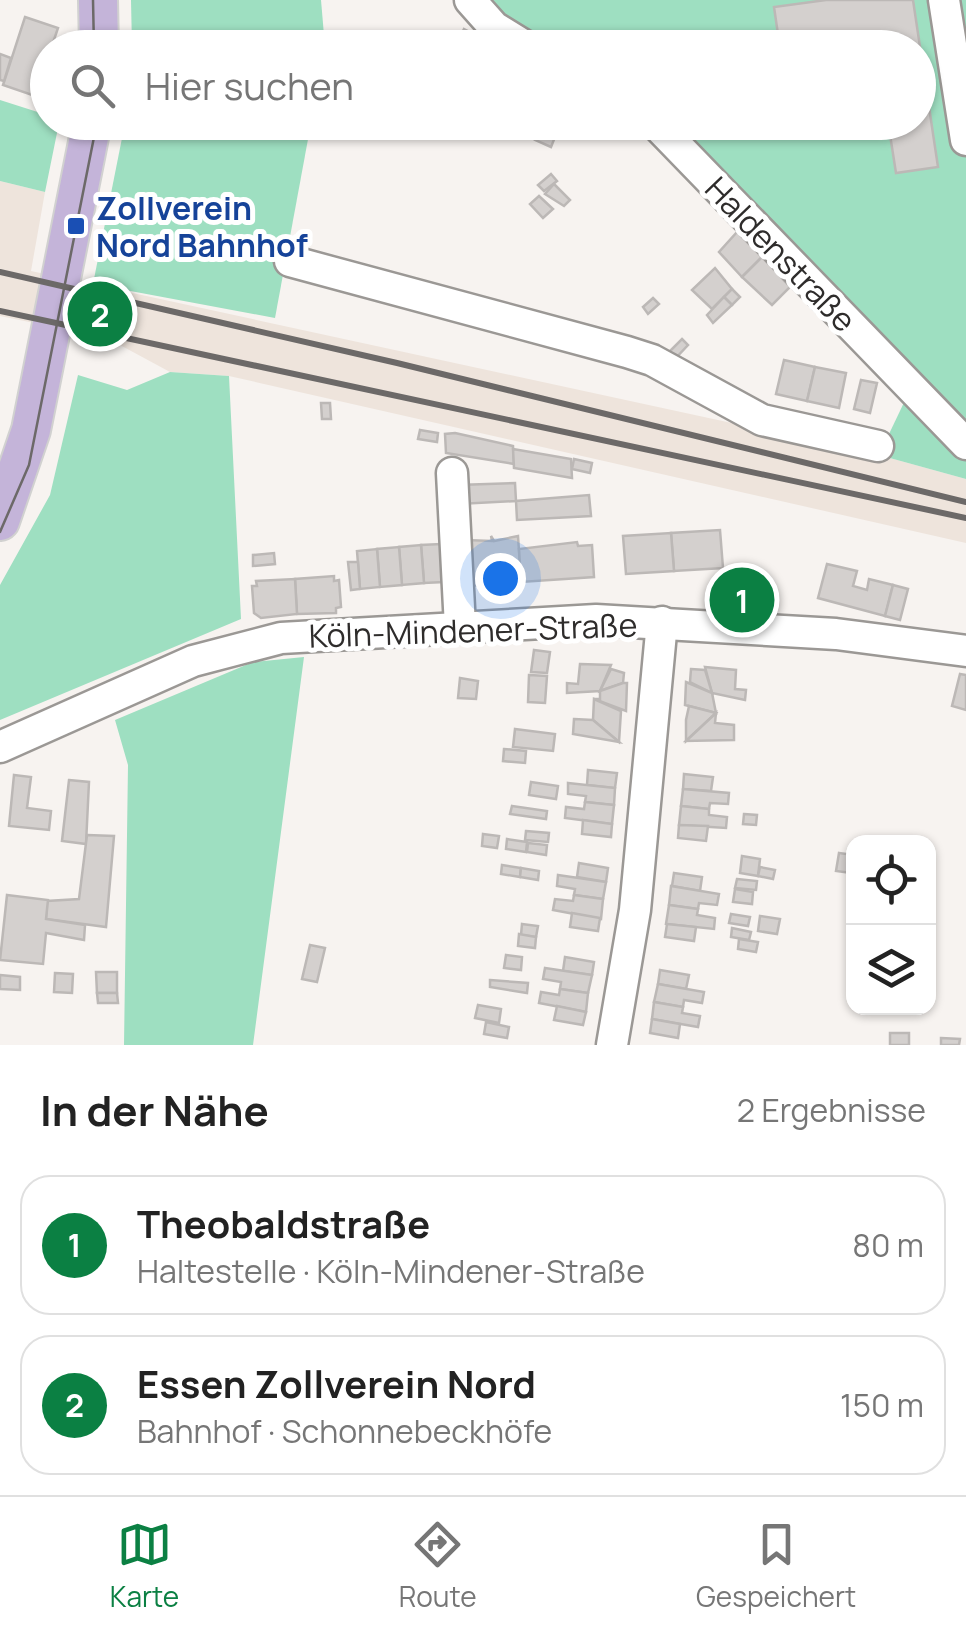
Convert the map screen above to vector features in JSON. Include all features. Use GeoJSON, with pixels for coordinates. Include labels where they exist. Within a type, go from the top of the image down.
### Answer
{"type":"FeatureCollection","features":[{"type":"Feature","properties":{"kind":"main road"},"geometry":{"type":"LineString","coordinates":[[98,0],[99,30]]}},
{"type":"Feature","properties":{"kind":"main road"},"geometry":{"type":"LineString","coordinates":[[0,521],[30,430],[88,140]]}},
{"type":"Feature","properties":{"kind":"street"},"geometry":{"type":"LineString","coordinates":[[470,0],[499,30]]}},
{"type":"Feature","properties":{"kind":"street"},"geometry":{"type":"LineString","coordinates":[[944,0],[966,140]]}},
{"type":"Feature","properties":{"kind":"street","name":"Haldenstraße"},"geometry":{"type":"LineString","coordinates":[[671,140],[966,444]]}},
{"type":"Feature","properties":{"kind":"street"},"geometry":{"type":"LineString","coordinates":[[290,260],[628,352],[652,360],[762,420],[878,446]]}},
{"type":"Feature","properties":{"kind":"street"},"geometry":{"type":"LineString","coordinates":[[452,473],[460,627]]}},
{"type":"Feature","properties":{"kind":"street"},"geometry":{"type":"LineString","coordinates":[[612,1045],[644,834],[662,622]]}},
{"type":"Feature","properties":{"kind":"street","name":"Köln-Mindener-Straße"},"geometry":{"type":"LineString","coordinates":[[0,747],[193,660],[252,642],[460,627],[662,622],[836,634],[966,651]]}},
{"type":"Feature","properties":{"kind":"shaded area"},"geometry":{"type":"Polygon","coordinates":[[[0,181],[45,192],[31,271],[879,455],[966,479],[966,543],[229,376],[170,372],[107,338],[0,316],[0,181]]]}},
{"type":"Feature","properties":{"kind":"green space"},"geometry":{"type":"Polygon","coordinates":[[[131,0],[321,0],[324,30],[132,30],[131,0]]]}},
{"type":"Feature","properties":{"kind":"green space"},"geometry":{"type":"Polygon","coordinates":[[[493,0],[966,0],[966,444],[689,140],[936,140],[936,30],[530,30],[504,14],[493,0]]]}},
{"type":"Feature","properties":{"kind":"green space"},"geometry":{"type":"Polygon","coordinates":[[[0,100],[30,110],[30,140],[56,140],[45,192],[0,181],[0,100]]]}},
{"type":"Feature","properties":{"kind":"green space"},"geometry":{"type":"Polygon","coordinates":[[[122,140],[308,140],[275,318],[93,284],[122,140]]]}},
{"type":"Feature","properties":{"kind":"green space"},"geometry":{"type":"Polygon","coordinates":[[[170,372],[229,376],[241,619],[0,720],[0,585],[50,495],[78,375],[127,390],[170,372]]]}},
{"type":"Feature","properties":{"kind":"green space"},"geometry":{"type":"Polygon","coordinates":[[[909,392],[966,447],[966,479],[879,455],[909,392]]]}},
{"type":"Feature","properties":{"kind":"green space"},"geometry":{"type":"Polygon","coordinates":[[[304,657],[253,1045],[124,1045],[128,765],[115,720],[253,662],[304,657]]]}},
{"type":"Feature","properties":{"kind":"building"},"geometry":{"type":"Polygon","coordinates":[[[826,0],[913,0],[917,30],[777,30],[774,7],[826,0]]]}},
{"type":"Feature","properties":{"kind":"building"},"geometry":{"type":"Polygon","coordinates":[[[25,17],[58,28],[30,30],[30,94],[3,85],[25,17]]]}},
{"type":"Feature","properties":{"kind":"building"},"geometry":{"type":"Polygon","coordinates":[[[0,54],[11,58],[4,81],[0,80],[0,54]]]}},
{"type":"Feature","properties":{"kind":"building"},"geometry":{"type":"Polygon","coordinates":[[[535,140],[554,140],[551,147],[535,140]]]}},
{"type":"Feature","properties":{"kind":"building"},"geometry":{"type":"Polygon","coordinates":[[[891,140],[934,140],[938,167],[896,173],[891,140]]]}},
{"type":"Feature","properties":{"kind":"building"},"geometry":{"type":"Polygon","coordinates":[[[551,174],[557,181],[544,191],[538,185],[551,174]]]}},
{"type":"Feature","properties":{"kind":"building"},"geometry":{"type":"Polygon","coordinates":[[[554,184],[570,200],[564,206],[545,194],[554,184]]]}},
{"type":"Feature","properties":{"kind":"building"},"geometry":{"type":"Polygon","coordinates":[[[539,196],[553,209],[543,218],[530,204],[539,196]]]}},
{"type":"Feature","properties":{"kind":"building"},"geometry":{"type":"Polygon","coordinates":[[[737,232],[762,257],[742,277],[719,252],[737,232]]]}},
{"type":"Feature","properties":{"kind":"building"},"geometry":{"type":"Polygon","coordinates":[[[762,257],[790,287],[772,305],[742,277],[762,257]]]}},
{"type":"Feature","properties":{"kind":"building"},"geometry":{"type":"Polygon","coordinates":[[[715,268],[732,289],[712,309],[692,290],[715,268]]]}},
{"type":"Feature","properties":{"kind":"building"},"geometry":{"type":"Polygon","coordinates":[[[732,289],[740,297],[732,305],[724,297],[732,289]]]}},
{"type":"Feature","properties":{"kind":"building"},"geometry":{"type":"Polygon","coordinates":[[[724,297],[732,305],[713,323],[707,315],[724,297]]]}},
{"type":"Feature","properties":{"kind":"building"},"geometry":{"type":"Polygon","coordinates":[[[653,298],[659,304],[648,314],[643,307],[653,298]]]}},
{"type":"Feature","properties":{"kind":"building"},"geometry":{"type":"Polygon","coordinates":[[[682,339],[688,345],[673,361],[665,356],[682,339]]]}},
{"type":"Feature","properties":{"kind":"building"},"geometry":{"type":"Polygon","coordinates":[[[784,360],[815,367],[807,401],[776,394],[784,360]]]}},
{"type":"Feature","properties":{"kind":"building"},"geometry":{"type":"Polygon","coordinates":[[[815,367],[846,373],[839,408],[807,401],[815,367]]]}},
{"type":"Feature","properties":{"kind":"building"},"geometry":{"type":"Polygon","coordinates":[[[861,380],[877,383],[870,413],[854,409],[861,380]]]}},
{"type":"Feature","properties":{"kind":"building"},"geometry":{"type":"Polygon","coordinates":[[[321,403],[330,403],[331,419],[322,419],[321,403]]]}},
{"type":"Feature","properties":{"kind":"building"},"geometry":{"type":"Polygon","coordinates":[[[420,430],[438,433],[437,442],[418,439],[420,430]]]}},
{"type":"Feature","properties":{"kind":"building"},"geometry":{"type":"Polygon","coordinates":[[[445,434],[513,446],[514,464],[446,453],[445,434]]]}},
{"type":"Feature","properties":{"kind":"building"},"geometry":{"type":"Polygon","coordinates":[[[513,449],[571,459],[572,478],[514,468],[513,449]]]}},
{"type":"Feature","properties":{"kind":"building"},"geometry":{"type":"Polygon","coordinates":[[[574,459],[592,463],[590,473],[572,469],[574,459]]]}},
{"type":"Feature","properties":{"kind":"building"},"geometry":{"type":"Polygon","coordinates":[[[515,483],[516,501],[459,504],[458,485],[515,483]]]}},
{"type":"Feature","properties":{"kind":"building"},"geometry":{"type":"Polygon","coordinates":[[[589,495],[591,516],[517,520],[516,501],[589,495]]]}},
{"type":"Feature","properties":{"kind":"building"},"geometry":{"type":"Polygon","coordinates":[[[720,530],[723,568],[674,571],[671,533],[720,530]]]}},
{"type":"Feature","properties":{"kind":"building"},"geometry":{"type":"Polygon","coordinates":[[[671,533],[674,571],[626,574],[623,536],[671,533]]]}},
{"type":"Feature","properties":{"kind":"building"},"geometry":{"type":"Polygon","coordinates":[[[491,536],[494,541],[518,536],[521,582],[469,586],[466,540],[492,541],[491,536]]]}},
{"type":"Feature","properties":{"kind":"building"},"geometry":{"type":"Polygon","coordinates":[[[577,542],[578,546],[592,545],[594,577],[521,582],[519,549],[577,542]]]}},
{"type":"Feature","properties":{"kind":"building"},"geometry":{"type":"Polygon","coordinates":[[[441,544],[444,582],[424,583],[421,545],[441,544]]]}},
{"type":"Feature","properties":{"kind":"building"},"geometry":{"type":"Polygon","coordinates":[[[421,545],[424,583],[402,585],[399,547],[421,545]]]}},
{"type":"Feature","properties":{"kind":"building"},"geometry":{"type":"Polygon","coordinates":[[[399,547],[402,585],[380,587],[377,549],[399,547]]]}},
{"type":"Feature","properties":{"kind":"building"},"geometry":{"type":"Polygon","coordinates":[[[377,549],[380,587],[360,589],[357,551],[377,549]]]}},
{"type":"Feature","properties":{"kind":"building"},"geometry":{"type":"Polygon","coordinates":[[[274,553],[275,564],[253,566],[253,555],[274,553]]]}},
{"type":"Feature","properties":{"kind":"building"},"geometry":{"type":"Polygon","coordinates":[[[348,562],[358,562],[360,589],[351,590],[348,562]]]}},
{"type":"Feature","properties":{"kind":"building"},"geometry":{"type":"Polygon","coordinates":[[[827,564],[857,571],[853,586],[867,590],[869,579],[893,585],[885,616],[818,598],[827,564]]]}},
{"type":"Feature","properties":{"kind":"building"},"geometry":{"type":"Polygon","coordinates":[[[334,576],[334,581],[339,580],[341,607],[336,608],[336,613],[297,614],[295,579],[334,576]]]}},
{"type":"Feature","properties":{"kind":"building"},"geometry":{"type":"Polygon","coordinates":[[[295,579],[297,614],[261,618],[254,613],[252,586],[257,586],[256,581],[295,579]]]}},
{"type":"Feature","properties":{"kind":"building"},"geometry":{"type":"Polygon","coordinates":[[[893,585],[908,589],[900,620],[885,616],[893,585]]]}},
{"type":"Feature","properties":{"kind":"building"},"geometry":{"type":"Polygon","coordinates":[[[534,650],[550,652],[547,673],[531,672],[534,650]]]}},
{"type":"Feature","properties":{"kind":"building"},"geometry":{"type":"Polygon","coordinates":[[[580,664],[611,665],[600,691],[567,693],[567,683],[578,684],[580,664]]]}},
{"type":"Feature","properties":{"kind":"building"},"geometry":{"type":"Polygon","coordinates":[[[705,667],[736,670],[735,689],[746,690],[745,700],[712,693],[705,667]]]}},
{"type":"Feature","properties":{"kind":"building"},"geometry":{"type":"Polygon","coordinates":[[[611,669],[624,673],[623,683],[600,691],[611,669]]]}},
{"type":"Feature","properties":{"kind":"building"},"geometry":{"type":"Polygon","coordinates":[[[691,669],[705,670],[712,693],[690,682],[691,669]]]}},
{"type":"Feature","properties":{"kind":"building"},"geometry":{"type":"Polygon","coordinates":[[[960,674],[966,675],[966,710],[952,706],[960,674]]]}},
{"type":"Feature","properties":{"kind":"building"},"geometry":{"type":"Polygon","coordinates":[[[529,675],[547,676],[545,703],[528,702],[529,675]]]}},
{"type":"Feature","properties":{"kind":"building"},"geometry":{"type":"Polygon","coordinates":[[[460,678],[478,681],[476,699],[458,698],[460,678]]]}},
{"type":"Feature","properties":{"kind":"building"},"geometry":{"type":"Polygon","coordinates":[[[686,682],[712,693],[716,713],[685,705],[686,682]]]}},
{"type":"Feature","properties":{"kind":"building"},"geometry":{"type":"Polygon","coordinates":[[[627,683],[626,711],[594,699],[600,699],[600,691],[627,683]]]}},
{"type":"Feature","properties":{"kind":"building"},"geometry":{"type":"Polygon","coordinates":[[[594,699],[621,711],[619,742],[593,720],[594,699]]]}},
{"type":"Feature","properties":{"kind":"building"},"geometry":{"type":"Polygon","coordinates":[[[689,706],[716,713],[686,741],[686,720],[689,706]]]}},
{"type":"Feature","properties":{"kind":"building"},"geometry":{"type":"Polygon","coordinates":[[[716,713],[715,723],[734,725],[734,740],[686,741],[716,713]]]}},
{"type":"Feature","properties":{"kind":"building"},"geometry":{"type":"Polygon","coordinates":[[[574,719],[593,720],[619,742],[573,734],[574,719]]]}},
{"type":"Feature","properties":{"kind":"building"},"geometry":{"type":"Polygon","coordinates":[[[515,729],[555,734],[553,751],[513,747],[515,729]]]}},
{"type":"Feature","properties":{"kind":"building"},"geometry":{"type":"Polygon","coordinates":[[[504,749],[526,751],[525,763],[503,761],[504,749]]]}},
{"type":"Feature","properties":{"kind":"building"},"geometry":{"type":"Polygon","coordinates":[[[588,770],[617,773],[615,788],[587,785],[588,770]]]}},
{"type":"Feature","properties":{"kind":"building"},"geometry":{"type":"Polygon","coordinates":[[[684,774],[713,777],[711,791],[683,789],[684,774]]]}},
{"type":"Feature","properties":{"kind":"building"},"geometry":{"type":"Polygon","coordinates":[[[14,775],[31,777],[27,808],[51,811],[49,830],[9,826],[14,775]]]}},
{"type":"Feature","properties":{"kind":"building"},"geometry":{"type":"Polygon","coordinates":[[[69,780],[89,782],[86,844],[62,841],[69,780]]]}},
{"type":"Feature","properties":{"kind":"building"},"geometry":{"type":"Polygon","coordinates":[[[531,782],[558,786],[556,799],[529,795],[531,782]]]}},
{"type":"Feature","properties":{"kind":"building"},"geometry":{"type":"Polygon","coordinates":[[[568,783],[615,788],[614,805],[585,802],[586,796],[568,794],[568,783]]]}},
{"type":"Feature","properties":{"kind":"building"},"geometry":{"type":"Polygon","coordinates":[[[683,789],[729,793],[728,804],[710,803],[709,809],[681,806],[683,789]]]}},
{"type":"Feature","properties":{"kind":"building"},"geometry":{"type":"Polygon","coordinates":[[[585,802],[614,805],[612,824],[565,818],[566,807],[584,809],[585,802]]]}},
{"type":"Feature","properties":{"kind":"building"},"geometry":{"type":"Polygon","coordinates":[[[512,806],[547,811],[546,819],[510,814],[512,806]]]}},
{"type":"Feature","properties":{"kind":"building"},"geometry":{"type":"Polygon","coordinates":[[[681,806],[709,809],[709,815],[727,817],[726,828],[679,825],[681,806]]]}},
{"type":"Feature","properties":{"kind":"building"},"geometry":{"type":"Polygon","coordinates":[[[744,814],[757,815],[756,825],[743,824],[744,814]]]}},
{"type":"Feature","properties":{"kind":"building"},"geometry":{"type":"Polygon","coordinates":[[[583,820],[612,824],[611,837],[582,834],[583,820]]]}},
{"type":"Feature","properties":{"kind":"building"},"geometry":{"type":"Polygon","coordinates":[[[679,825],[708,826],[706,841],[678,838],[679,825]]]}},
{"type":"Feature","properties":{"kind":"building"},"geometry":{"type":"Polygon","coordinates":[[[526,831],[549,833],[548,842],[525,840],[526,831]]]}},
{"type":"Feature","properties":{"kind":"building"},"geometry":{"type":"Polygon","coordinates":[[[483,834],[499,836],[497,848],[482,846],[483,834]]]}},
{"type":"Feature","properties":{"kind":"building"},"geometry":{"type":"Polygon","coordinates":[[[87,835],[114,836],[106,927],[46,919],[47,901],[79,899],[87,835]]]}},
{"type":"Feature","properties":{"kind":"building"},"geometry":{"type":"Polygon","coordinates":[[[507,839],[527,842],[526,852],[506,849],[507,839]]]}},
{"type":"Feature","properties":{"kind":"building"},"geometry":{"type":"Polygon","coordinates":[[[528,843],[547,845],[546,855],[527,852],[528,843]]]}},
{"type":"Feature","properties":{"kind":"building"},"geometry":{"type":"Polygon","coordinates":[[[839,853],[846,854],[846,872],[836,871],[839,853]]]}},
{"type":"Feature","properties":{"kind":"building"},"geometry":{"type":"Polygon","coordinates":[[[742,856],[760,859],[758,876],[740,873],[742,856]]]}},
{"type":"Feature","properties":{"kind":"building"},"geometry":{"type":"Polygon","coordinates":[[[579,863],[608,868],[606,882],[577,877],[579,863]]]}},
{"type":"Feature","properties":{"kind":"building"},"geometry":{"type":"Polygon","coordinates":[[[502,865],[521,868],[520,877],[501,874],[502,865]]]}},
{"type":"Feature","properties":{"kind":"building"},"geometry":{"type":"Polygon","coordinates":[[[760,867],[775,870],[773,879],[758,876],[760,867]]]}},
{"type":"Feature","properties":{"kind":"building"},"geometry":{"type":"Polygon","coordinates":[[[521,868],[539,871],[538,880],[520,877],[521,868]]]}},
{"type":"Feature","properties":{"kind":"building"},"geometry":{"type":"Polygon","coordinates":[[[674,873],[702,877],[700,891],[672,886],[674,873]]]}},
{"type":"Feature","properties":{"kind":"building"},"geometry":{"type":"Polygon","coordinates":[[[558,875],[606,882],[603,899],[574,895],[575,889],[557,886],[558,875]]]}},
{"type":"Feature","properties":{"kind":"building"},"geometry":{"type":"Polygon","coordinates":[[[737,879],[757,881],[756,890],[735,888],[737,879]]]}},
{"type":"Feature","properties":{"kind":"building"},"geometry":{"type":"Polygon","coordinates":[[[671,886],[719,894],[717,905],[699,903],[698,909],[669,905],[671,886]]]}},
{"type":"Feature","properties":{"kind":"building"},"geometry":{"type":"Polygon","coordinates":[[[735,889],[753,892],[752,904],[733,902],[735,889]]]}},
{"type":"Feature","properties":{"kind":"building"},"geometry":{"type":"Polygon","coordinates":[[[7,895],[48,900],[46,919],[85,925],[84,940],[46,933],[43,964],[0,960],[7,895]]]}},
{"type":"Feature","properties":{"kind":"building"},"geometry":{"type":"Polygon","coordinates":[[[574,895],[603,899],[601,919],[553,910],[555,899],[573,901],[574,895]]]}},
{"type":"Feature","properties":{"kind":"building"},"geometry":{"type":"Polygon","coordinates":[[[669,905],[698,909],[697,915],[715,918],[714,929],[666,924],[669,905]]]}},
{"type":"Feature","properties":{"kind":"building"},"geometry":{"type":"Polygon","coordinates":[[[572,913],[600,918],[598,931],[570,927],[572,913]]]}},
{"type":"Feature","properties":{"kind":"building"},"geometry":{"type":"Polygon","coordinates":[[[731,914],[750,917],[748,926],[729,923],[731,914]]]}},
{"type":"Feature","properties":{"kind":"building"},"geometry":{"type":"Polygon","coordinates":[[[760,916],[780,919],[777,934],[758,931],[760,916]]]}},
{"type":"Feature","properties":{"kind":"building"},"geometry":{"type":"Polygon","coordinates":[[[522,924],[538,926],[536,937],[521,935],[522,924]]]}},
{"type":"Feature","properties":{"kind":"building"},"geometry":{"type":"Polygon","coordinates":[[[667,924],[696,927],[694,941],[665,937],[667,924]]]}},
{"type":"Feature","properties":{"kind":"building"},"geometry":{"type":"Polygon","coordinates":[[[732,928],[751,932],[749,940],[731,937],[732,928]]]}},
{"type":"Feature","properties":{"kind":"building"},"geometry":{"type":"Polygon","coordinates":[[[519,934],[536,937],[535,948],[518,946],[519,934]]]}},
{"type":"Feature","properties":{"kind":"building"},"geometry":{"type":"Polygon","coordinates":[[[739,939],[758,942],[756,952],[738,949],[739,939]]]}},
{"type":"Feature","properties":{"kind":"building"},"geometry":{"type":"Polygon","coordinates":[[[310,945],[325,948],[317,982],[302,979],[310,945]]]}},
{"type":"Feature","properties":{"kind":"building"},"geometry":{"type":"Polygon","coordinates":[[[506,955],[522,957],[521,970],[504,968],[506,955]]]}},
{"type":"Feature","properties":{"kind":"building"},"geometry":{"type":"Polygon","coordinates":[[[565,957],[594,962],[592,975],[563,971],[565,957]]]}},
{"type":"Feature","properties":{"kind":"building"},"geometry":{"type":"Polygon","coordinates":[[[545,968],[592,975],[588,993],[560,989],[561,982],[543,979],[545,968]]]}},
{"type":"Feature","properties":{"kind":"building"},"geometry":{"type":"Polygon","coordinates":[[[660,970],[689,975],[686,989],[658,984],[660,970]]]}},
{"type":"Feature","properties":{"kind":"building"},"geometry":{"type":"Polygon","coordinates":[[[96,972],[117,972],[117,993],[97,993],[96,972]]]}},
{"type":"Feature","properties":{"kind":"building"},"geometry":{"type":"Polygon","coordinates":[[[55,973],[73,974],[72,993],[54,992],[55,973]]]}},
{"type":"Feature","properties":{"kind":"building"},"geometry":{"type":"Polygon","coordinates":[[[0,975],[20,977],[20,990],[0,989],[0,975]]]}},
{"type":"Feature","properties":{"kind":"building"},"geometry":{"type":"Polygon","coordinates":[[[490,980],[528,983],[527,993],[490,987],[490,980]]]}},
{"type":"Feature","properties":{"kind":"building"},"geometry":{"type":"Polygon","coordinates":[[[658,984],[704,992],[702,1003],[684,1000],[683,1007],[654,1002],[658,984]]]}},
{"type":"Feature","properties":{"kind":"building"},"geometry":{"type":"Polygon","coordinates":[[[560,989],[588,993],[586,1012],[539,1003],[541,992],[559,995],[560,989]]]}},
{"type":"Feature","properties":{"kind":"building"},"geometry":{"type":"Polygon","coordinates":[[[97,993],[117,993],[118,1003],[98,1003],[97,993]]]}},
{"type":"Feature","properties":{"kind":"building"},"geometry":{"type":"Polygon","coordinates":[[[654,1002],[683,1007],[682,1013],[700,1016],[698,1027],[652,1019],[654,1002]]]}},
{"type":"Feature","properties":{"kind":"building"},"geometry":{"type":"Polygon","coordinates":[[[478,1005],[501,1009],[499,1023],[475,1018],[478,1005]]]}},
{"type":"Feature","properties":{"kind":"building"},"geometry":{"type":"Polygon","coordinates":[[[557,1006],[586,1012],[583,1025],[554,1020],[557,1006]]]}},
{"type":"Feature","properties":{"kind":"building"},"geometry":{"type":"Polygon","coordinates":[[[652,1019],[680,1024],[678,1038],[650,1033],[652,1019]]]}},
{"type":"Feature","properties":{"kind":"building"},"geometry":{"type":"Polygon","coordinates":[[[486,1022],[509,1027],[507,1038],[484,1034],[486,1022]]]}},
{"type":"Feature","properties":{"kind":"building"},"geometry":{"type":"Polygon","coordinates":[[[890,1033],[909,1033],[909,1045],[890,1045],[890,1033]]]}},
{"type":"Feature","properties":{"kind":"building"},"geometry":{"type":"Polygon","coordinates":[[[941,1038],[960,1039],[959,1045],[941,1045],[941,1038]]]}},
{"type":"Feature","properties":{"kind":"tram line"},"geometry":{"type":"LineString","coordinates":[[93,0],[94,30]]}},
{"type":"Feature","properties":{"kind":"tram line"},"geometry":{"type":"LineString","coordinates":[[0,532],[29,465],[93,140]]}},
{"type":"Feature","properties":{"kind":"railway"},"geometry":{"type":"LineString","coordinates":[[0,272],[397,363],[966,502]]}},
{"type":"Feature","properties":{"kind":"railway"},"geometry":{"type":"LineString","coordinates":[[0,311],[966,518]]}},
{"type":"Feature","properties":{"kind":"place","name":"Zollverein Nord Bahnhof"},"geometry":{"type":"Point","coordinates":[76,226]}},
{"type":"Feature","properties":{"kind":"place","name":"Essen Zollverein Nord"},"geometry":{"type":"Point","coordinates":[100,314]}},
{"type":"Feature","properties":{"kind":"place","name":"Theobaldstraße"},"geometry":{"type":"Point","coordinates":[742,600]}}]}
